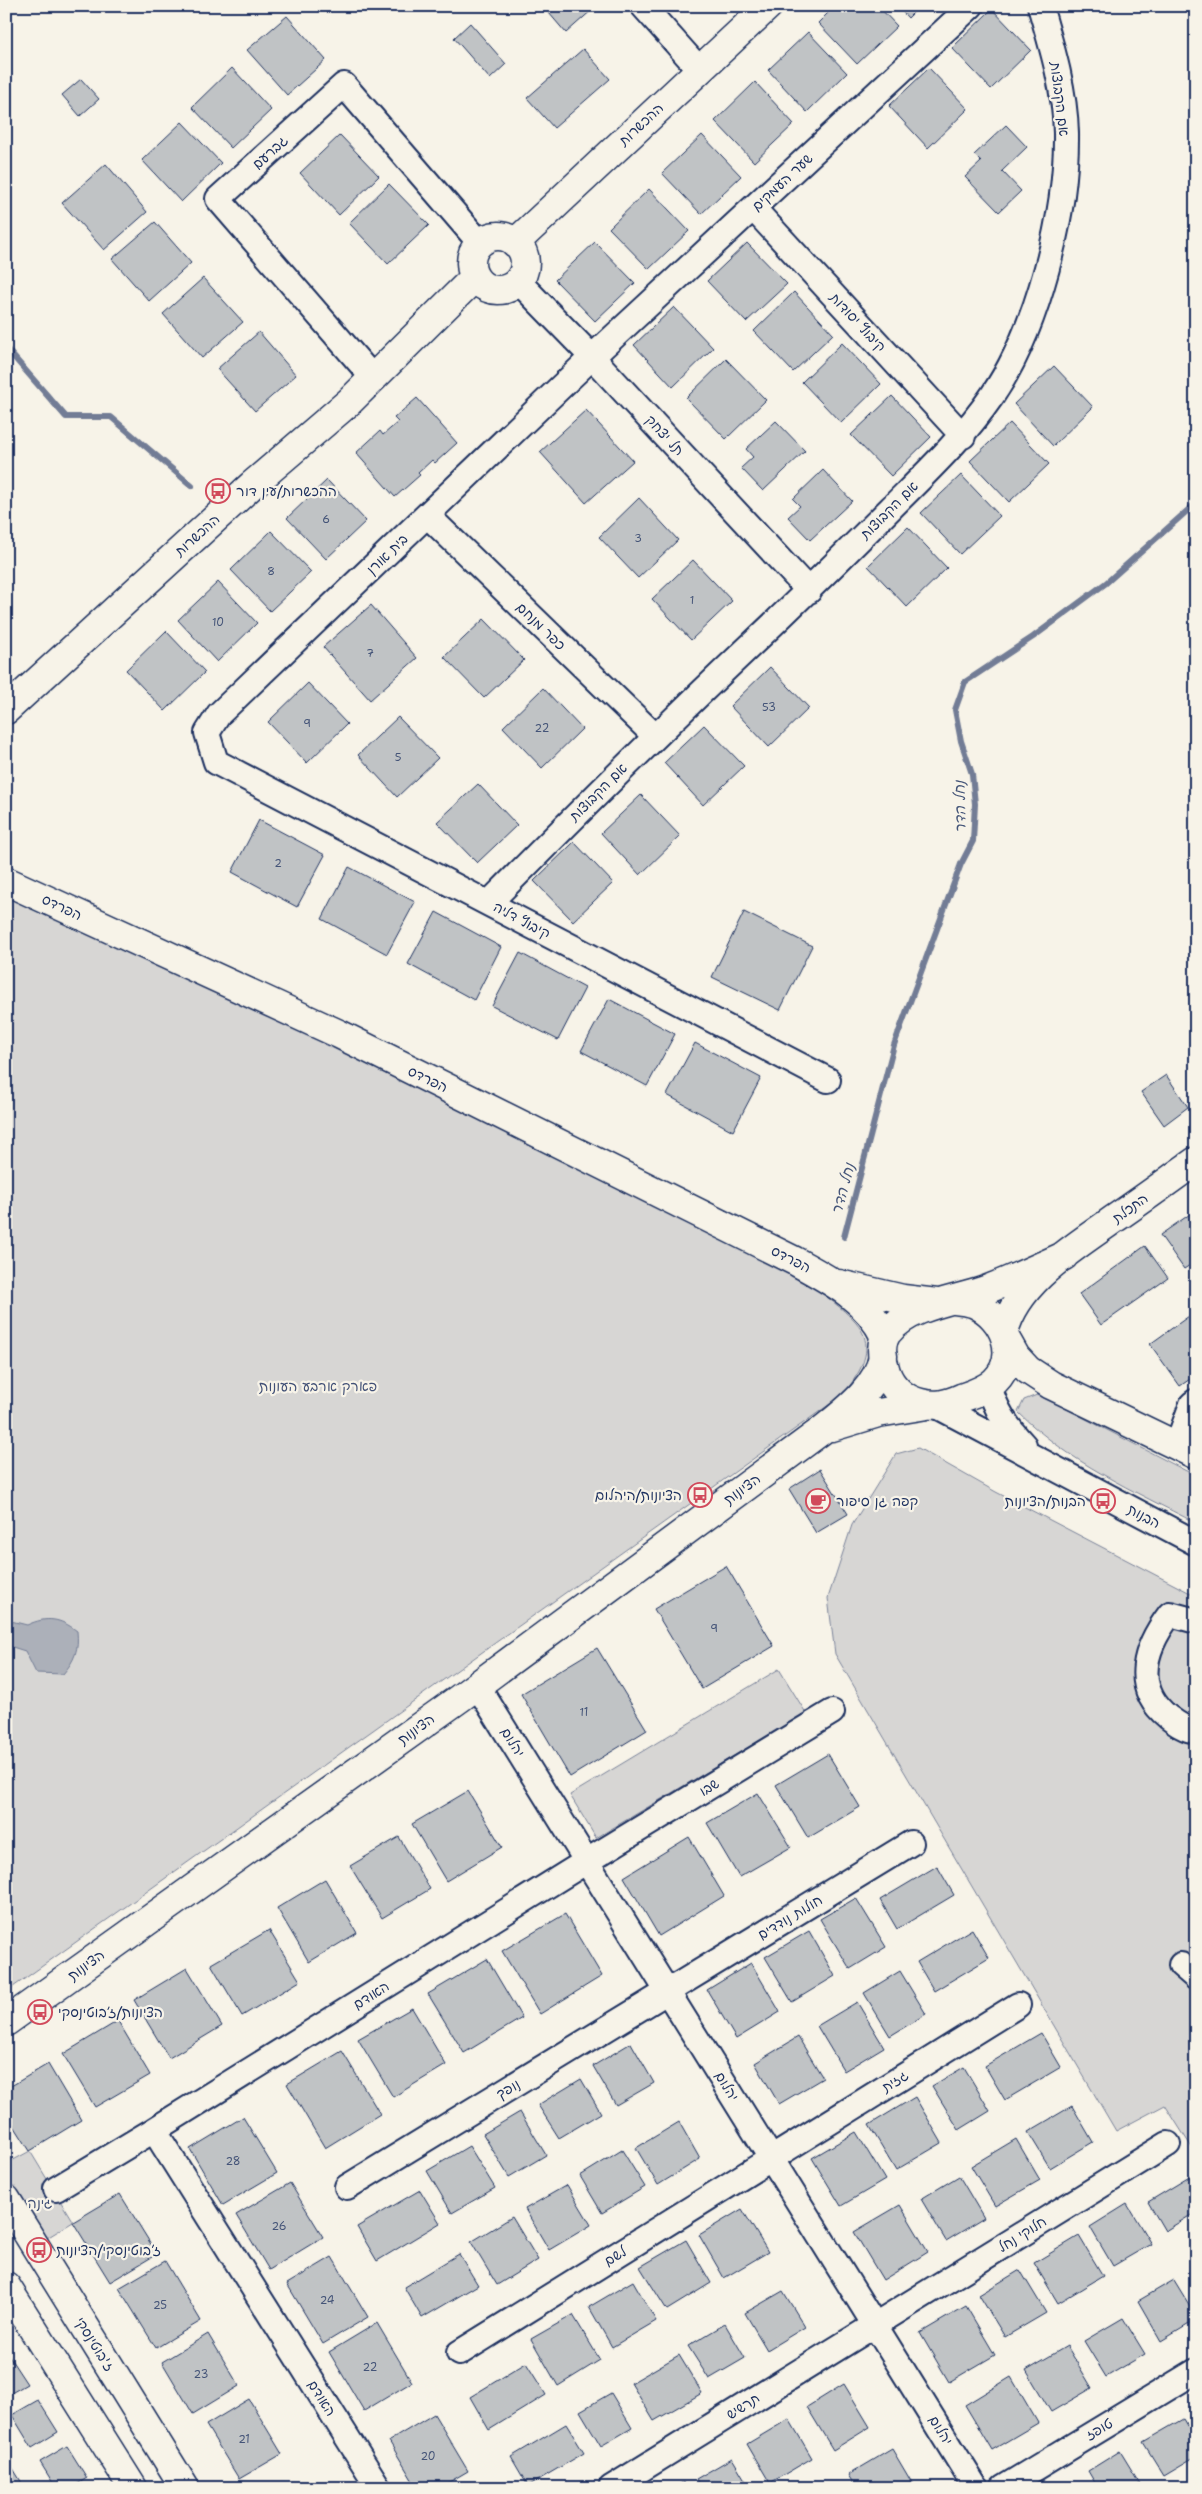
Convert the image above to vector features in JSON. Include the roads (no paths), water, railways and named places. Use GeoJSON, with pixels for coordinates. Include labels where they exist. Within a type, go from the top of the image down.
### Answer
{"type":"FeatureCollection","features":[{"type":"Feature","properties":{"kind":"street"},"geometry":{"type":"LineString","coordinates":[[643,6],[700,70]]}},
{"type":"Feature","properties":{"kind":"street","name":"ההכשרות"},"geometry":{"type":"LineString","coordinates":[[515,242],[768,6]]}},
{"type":"Feature","properties":{"kind":"street","name":"שער העמקים"},"geometry":{"type":"LineString","coordinates":[[592,357],[971,6]]}},
{"type":"Feature","properties":{"kind":"street","name":"אם הקבוצות"},"geometry":{"type":"LineString","coordinates":[[489,903],[655,736],[809,591],[963,436],[994,393],[1018,348],[1039,299],[1055,236],[1066,132],[1056,62],[1040,6]]}},
{"type":"Feature","properties":{"kind":"street","name":"גברעם"},"geometry":{"type":"LineString","coordinates":[[374,379],[218,199],[344,85],[480,243]]}},
{"type":"Feature","properties":{"kind":"street","name":"קיבוץ יסודות"},"geometry":{"type":"LineString","coordinates":[[753,208],[963,436]]}},
{"type":"Feature","properties":{"kind":"street"},"geometry":{"type":"LineString","coordinates":[[498,236],[515,242],[523,252],[525,264],[518,281],[509,288],[498,290],[482,285],[474,277],[471,263],[472,256],[480,243],[485,239],[498,236]]}},
{"type":"Feature","properties":{"kind":"street","name":"ההכשרות"},"geometry":{"type":"LineString","coordinates":[[6,710],[245,491],[374,379],[474,277]]}},
{"type":"Feature","properties":{"kind":"street","name":"תל יצחק"},"geometry":{"type":"LineString","coordinates":[[518,281],[592,357],[809,591]]}},
{"type":"Feature","properties":{"kind":"street","name":"בית אורן"},"geometry":{"type":"LineString","coordinates":[[216,762],[207,733],[219,714],[592,357]]}},
{"type":"Feature","properties":{"kind":"street","name":"כפר מנחם"},"geometry":{"type":"LineString","coordinates":[[427,515],[655,736]]}},
{"type":"Feature","properties":{"kind":"street","name":"קיבוץ דליה"},"geometry":{"type":"LineString","coordinates":[[216,762],[828,1080]]}},
{"type":"Feature","properties":{"kind":"street","name":"הפרדס"},"geometry":{"type":"LineString","coordinates":[[9,881],[338,1034],[795,1261],[835,1283],[872,1315],[884,1347]]}},
{"type":"Feature","properties":{"kind":"street","name":"התכלת"},"geometry":{"type":"LineString","coordinates":[[1005,1337],[1012,1313],[1035,1281],[1064,1256],[1196,1161]]}},
{"type":"Feature","properties":{"kind":"street","name":"התכלת"},"geometry":{"type":"LineString","coordinates":[[947,1302],[989,1288],[1064,1256]]}},
{"type":"Feature","properties":{"kind":"street","name":"הפרדס"},"geometry":{"type":"LineString","coordinates":[[835,1283],[903,1299],[947,1302]]}},
{"type":"Feature","properties":{"kind":"street"},"geometry":{"type":"LineString","coordinates":[[1051,1385],[1020,1379],[992,1384],[966,1396],[932,1405],[914,1402],[899,1391],[887,1375],[884,1347],[906,1317],[947,1302],[973,1302],[999,1322],[1016,1358],[1028,1370],[1051,1385],[1186,1450],[1192,1404],[1196,1401]]}},
{"type":"Feature","properties":{"kind":"street"},"geometry":{"type":"LineString","coordinates":[[992,1384],[1006,1364],[1008,1353],[1005,1337]]}},
{"type":"Feature","properties":{"kind":"street","name":"הציונות"},"geometry":{"type":"LineString","coordinates":[[6,2022],[477,1684],[821,1431],[861,1396],[876,1374],[884,1347]]}},
{"type":"Feature","properties":{"kind":"street","name":"הבנות"},"geometry":{"type":"LineString","coordinates":[[992,1384],[993,1400],[1008,1428],[1041,1459]]}},
{"type":"Feature","properties":{"kind":"street","name":"הציונות"},"geometry":{"type":"LineString","coordinates":[[821,1431],[850,1420],[932,1405]]}},
{"type":"Feature","properties":{"kind":"street","name":"הבנות"},"geometry":{"type":"LineString","coordinates":[[932,1405],[1041,1459],[1067,1476],[1196,1543]]}},
{"type":"Feature","properties":{"kind":"street"},"geometry":{"type":"LineString","coordinates":[[1195,1621],[1170,1614],[1157,1631],[1147,1661],[1145,1688],[1157,1708],[1189,1730],[1196,1730]]}},
{"type":"Feature","properties":{"kind":"street","name":"יהלום"},"geometry":{"type":"LineString","coordinates":[[477,1684],[976,2488]]}},
{"type":"Feature","properties":{"kind":"street","name":"שבו"},"geometry":{"type":"LineString","coordinates":[[587,1861],[832,1712]]}},
{"type":"Feature","properties":{"kind":"street","name":"חולות נודדים"},"geometry":{"type":"LineString","coordinates":[[668,1991],[911,1843]]}},
{"type":"Feature","properties":{"kind":"street","name":"האודם"},"geometry":{"type":"LineString","coordinates":[[56,2189],[587,1861]]}},
{"type":"Feature","properties":{"kind":"street","name":"נופך"},"geometry":{"type":"LineString","coordinates":[[347,2187],[668,1991]]}},
{"type":"Feature","properties":{"kind":"street","name":"גזית"},"geometry":{"type":"LineString","coordinates":[[772,2158],[1018,2005]]}},
{"type":"Feature","properties":{"kind":"street","name":"האודם"},"geometry":{"type":"LineString","coordinates":[[154,2130],[379,2488]]}},
{"type":"Feature","properties":{"kind":"street","name":"חלוקי נחל"},"geometry":{"type":"LineString","coordinates":[[875,2325],[1168,2144]]}},
{"type":"Feature","properties":{"kind":"street","name":"לשם"},"geometry":{"type":"LineString","coordinates":[[459,2353],[772,2158]]}},
{"type":"Feature","properties":{"kind":"street","name":"ז'בוטינסקי"},"geometry":{"type":"LineString","coordinates":[[6,2199],[185,2488]]}},
{"type":"Feature","properties":{"kind":"street"},"geometry":{"type":"LineString","coordinates":[[6,2286],[132,2488]]}},
{"type":"Feature","properties":{"kind":"street","name":"תרשיש"},"geometry":{"type":"LineString","coordinates":[[611,2488],[875,2325]]}},
{"type":"Feature","properties":{"kind":"street","name":"טופז"},"geometry":{"type":"LineString","coordinates":[[1003,2488],[1196,2371]]}},
{"type":"Feature","properties":{"kind":"waterway"},"geometry":{"type":"LineString","coordinates":[[6,348],[66,417],[111,417],[192,486]]}},
{"type":"Feature","properties":{"kind":"waterway","name":"נחל הדר"},"geometry":{"type":"LineString","coordinates":[[844,1237],[894,1045],[961,864],[973,841],[975,804],[972,774],[961,741],[955,710],[965,682],[1033,637],[1106,583],[1196,503]]}},
{"type":"Feature","properties":{"kind":"place","name":"ההכשרות/עין דור"},"geometry":{"type":"Point","coordinates":[218,491]}},
{"type":"Feature","properties":{"kind":"place","name":"הציונות/היהלום"},"geometry":{"type":"Point","coordinates":[700,1495]}},
{"type":"Feature","properties":{"kind":"place","name":"קפה גן סיפור"},"geometry":{"type":"Point","coordinates":[818,1501]}},
{"type":"Feature","properties":{"kind":"place","name":"הבנות/הציונות"},"geometry":{"type":"Point","coordinates":[1103,1501]}},
{"type":"Feature","properties":{"kind":"place","name":"הציונות/ז׳בוטינסקי"},"geometry":{"type":"Point","coordinates":[40,2012]}},
{"type":"Feature","properties":{"kind":"place","name":"ז׳בוטינסקי/הציונות"},"geometry":{"type":"Point","coordinates":[39,2250]}},
{"type":"Feature","properties":{"kind":"park label","name":"פארק ארבע העונות"},"geometry":{"type":"Point","coordinates":[318,1386]}},
{"type":"Feature","properties":{"kind":"park label","name":"גינה"},"geometry":{"type":"Point","coordinates":[40,2203]}}]}
